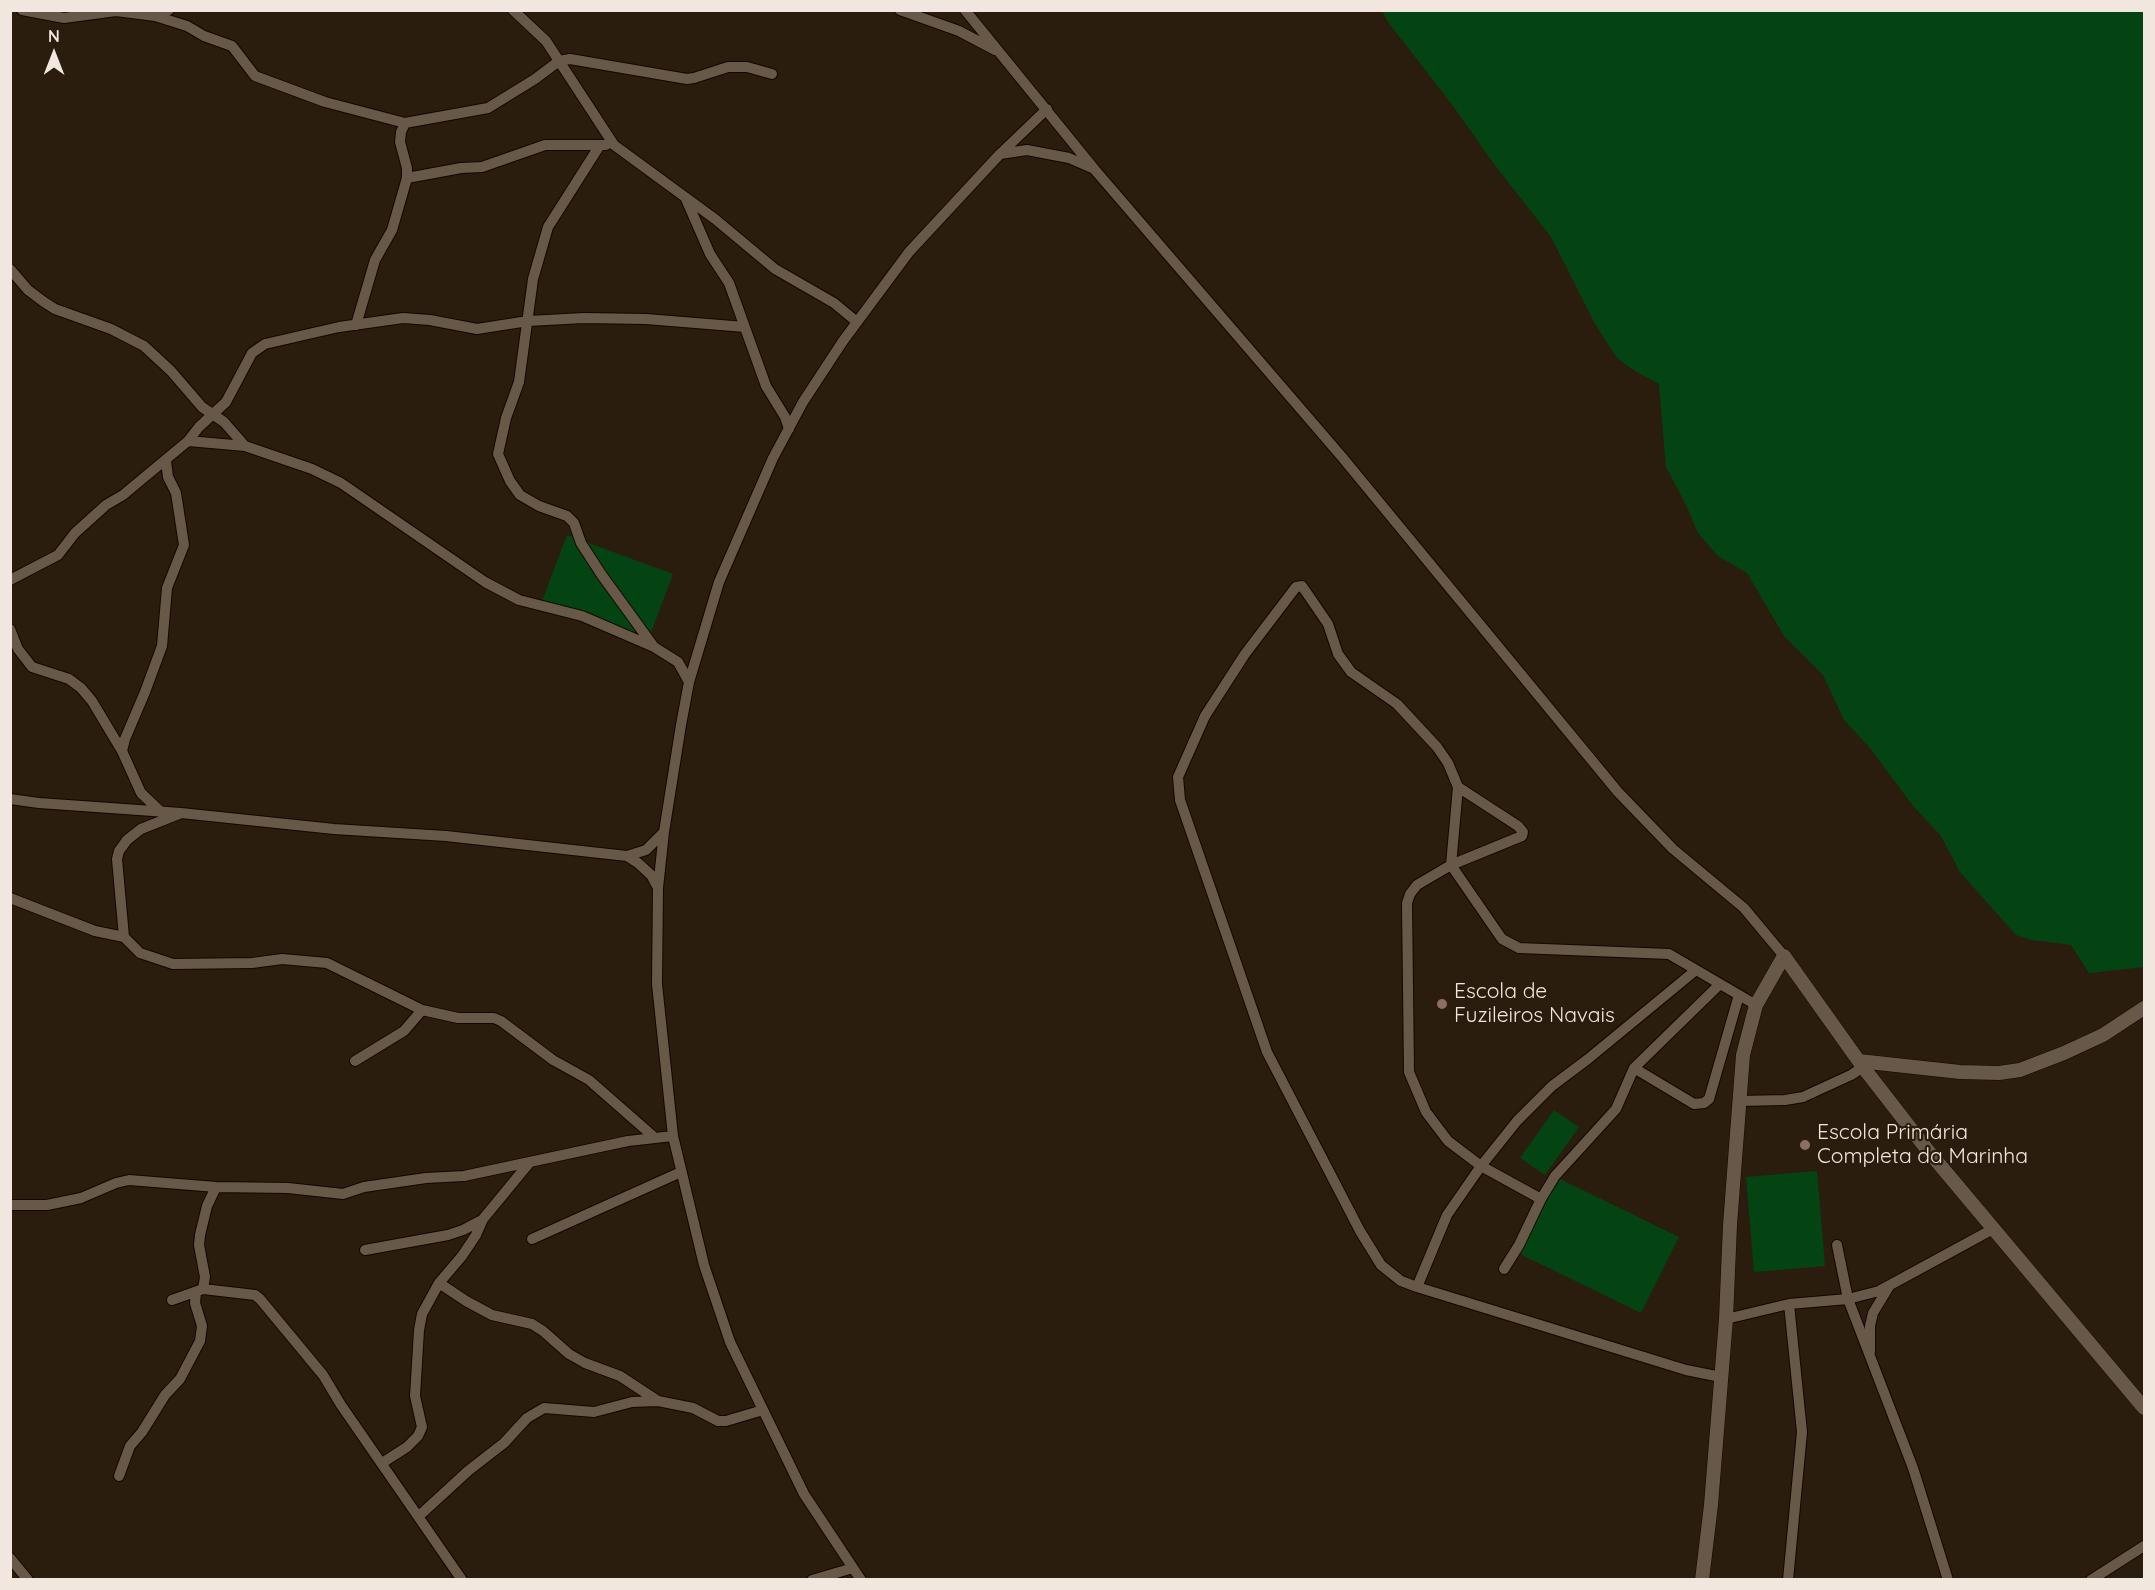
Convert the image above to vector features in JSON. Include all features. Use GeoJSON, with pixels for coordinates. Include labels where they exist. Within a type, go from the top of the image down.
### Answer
{"type":"FeatureCollection","features":[{"type":"Feature","properties":{"kind":"street"},"geometry":{"type":"LineString","coordinates":[[22,10],[64,18],[116,11],[155,16],[187,26],[204,36],[232,46],[255,76],[325,102],[405,123],[488,108],[559,61],[585,61],[687,79],[728,68],[747,67],[772,74]]}},
{"type":"Feature","properties":{"kind":"street"},"geometry":{"type":"LineString","coordinates":[[155,16],[169,10]]}},
{"type":"Feature","properties":{"kind":"street"},"geometry":{"type":"LineString","coordinates":[[513,10],[523,14],[546,41],[614,145],[715,219],[775,269],[834,303],[857,322]]}},
{"type":"Feature","properties":{"kind":"street"},"geometry":{"type":"LineString","coordinates":[[900,10],[958,31],[1001,53]]}},
{"type":"Feature","properties":{"kind":"street"},"geometry":{"type":"LineString","coordinates":[[965,10],[1095,170],[1342,457],[1618,792],[1673,849],[1744,908],[1784,956],[1861,1064],[1993,1229],[2145,1408]]}},
{"type":"Feature","properties":{"kind":"street"},"geometry":{"type":"LineString","coordinates":[[861,1580],[804,1494],[730,1342],[704,1265],[673,1136],[657,984],[658,888],[664,832],[681,724],[698,651],[719,582],[773,458],[809,393],[857,322],[909,252],[1000,154],[1047,109]]}},
{"type":"Feature","properties":{"kind":"street"},"geometry":{"type":"LineString","coordinates":[[356,325],[375,260],[392,230],[407,178],[407,168],[400,142],[405,123]]}},
{"type":"Feature","properties":{"kind":"street"},"geometry":{"type":"LineString","coordinates":[[407,178],[461,168],[482,167],[545,145],[614,145]]}},
{"type":"Feature","properties":{"kind":"street"},"geometry":{"type":"LineString","coordinates":[[600,145],[548,227],[533,279],[519,382],[506,418],[498,454],[520,495],[538,506],[567,516],[574,523],[581,543],[654,647]]}},
{"type":"Feature","properties":{"kind":"street"},"geometry":{"type":"LineString","coordinates":[[1000,154],[1028,150],[1069,158],[1095,170]]}},
{"type":"Feature","properties":{"kind":"street"},"geometry":{"type":"LineString","coordinates":[[686,198],[710,254],[729,283],[766,386],[785,417],[789,429]]}},
{"type":"Feature","properties":{"kind":"street"},"geometry":{"type":"LineString","coordinates":[[10,269],[28,290],[44,302],[70,315],[111,329],[144,346],[171,371],[202,407],[224,422],[245,446]]}},
{"type":"Feature","properties":{"kind":"street"},"geometry":{"type":"LineString","coordinates":[[10,580],[58,555],[75,533],[106,505],[123,495],[188,441],[226,402],[252,353],[264,344],[403,318],[477,328],[528,321],[584,318],[646,319],[745,327]]}},
{"type":"Feature","properties":{"kind":"street"},"geometry":{"type":"LineString","coordinates":[[188,441],[245,446],[281,457],[341,483],[442,555],[485,582],[519,600],[582,616],[654,647],[678,662],[689,682]]}},
{"type":"Feature","properties":{"kind":"street"},"geometry":{"type":"LineString","coordinates":[[122,751],[124,739],[162,646],[167,588],[184,545],[176,493],[168,477],[166,461]]}},
{"type":"Feature","properties":{"kind":"street"},"geometry":{"type":"LineString","coordinates":[[1721,1377],[1686,1370],[1417,1287],[1401,1281],[1381,1264],[1360,1231],[1267,1052],[1180,800],[1179,777],[1205,716],[1245,654],[1296,587],[1302,586],[1328,624],[1338,654],[1351,672],[1397,704],[1437,747],[1448,763],[1458,787],[1451,865],[1496,930],[1511,945],[1519,948],[1670,954],[1756,1005]]}},
{"type":"Feature","properties":{"kind":"street"},"geometry":{"type":"LineString","coordinates":[[10,629],[18,649],[32,668],[69,679],[92,701],[122,751],[141,793],[160,811]]}},
{"type":"Feature","properties":{"kind":"street"},"geometry":{"type":"LineString","coordinates":[[672,657],[687,658],[698,651]]}},
{"type":"Feature","properties":{"kind":"street"},"geometry":{"type":"LineString","coordinates":[[1458,787],[1518,826],[1523,832],[1522,836],[1451,865],[1417,885],[1410,894],[1407,903],[1409,1072],[1426,1112],[1448,1140],[1481,1166],[1541,1198]]}},
{"type":"Feature","properties":{"kind":"street"},"geometry":{"type":"LineString","coordinates":[[10,799],[160,811],[334,829],[446,836],[627,856],[646,850],[664,832]]}},
{"type":"Feature","properties":{"kind":"street"},"geometry":{"type":"LineString","coordinates":[[124,938],[117,859],[119,851],[127,840],[141,829],[181,813]]}},
{"type":"Feature","properties":{"kind":"street"},"geometry":{"type":"LineString","coordinates":[[627,856],[651,875],[658,888]]}},
{"type":"Feature","properties":{"kind":"street"},"geometry":{"type":"LineString","coordinates":[[10,898],[94,932],[124,938],[140,953],[173,964],[252,963],[282,959],[327,963],[422,1010],[458,1018],[494,1018],[553,1060],[590,1080],[654,1137]]}},
{"type":"Feature","properties":{"kind":"street"},"geometry":{"type":"LineString","coordinates":[[1702,1580],[1711,1505],[1726,1319],[1730,1225],[1743,1055],[1756,1005],[1784,956]]}},
{"type":"Feature","properties":{"kind":"street"},"geometry":{"type":"LineString","coordinates":[[1417,1287],[1447,1215],[1517,1120],[1552,1086],[1696,970]]}},
{"type":"Feature","properties":{"kind":"street"},"geometry":{"type":"LineString","coordinates":[[1504,1269],[1555,1176],[1616,1109],[1634,1068],[1720,984]]}},
{"type":"Feature","properties":{"kind":"street"},"geometry":{"type":"LineString","coordinates":[[1634,1068],[1694,1104],[1704,1103],[1709,1099],[1739,994]]}},
{"type":"Feature","properties":{"kind":"street"},"geometry":{"type":"LineString","coordinates":[[1861,1064],[1960,1072],[2000,1073],[2020,1070],[2103,1035],[2145,1008]]}},
{"type":"Feature","properties":{"kind":"street"},"geometry":{"type":"LineString","coordinates":[[355,1061],[404,1031],[422,1010]]}},
{"type":"Feature","properties":{"kind":"street"},"geometry":{"type":"LineString","coordinates":[[1740,1101],[1785,1100],[1803,1097],[1851,1075],[1861,1064]]}},
{"type":"Feature","properties":{"kind":"street"},"geometry":{"type":"LineString","coordinates":[[10,1205],[47,1205],[81,1198],[129,1180],[216,1187],[288,1188],[343,1194],[364,1187],[426,1178],[464,1176],[654,1137],[673,1136]]}},
{"type":"Feature","properties":{"kind":"street"},"geometry":{"type":"LineString","coordinates":[[382,1463],[407,1447],[418,1436],[422,1427],[414,1396],[422,1314],[440,1283],[476,1235],[483,1219],[530,1161]]}},
{"type":"Feature","properties":{"kind":"street"},"geometry":{"type":"LineString","coordinates":[[532,1239],[681,1172]]}},
{"type":"Feature","properties":{"kind":"street"},"geometry":{"type":"LineString","coordinates":[[119,1476],[130,1446],[142,1432],[165,1395],[180,1378],[200,1341],[202,1326],[195,1303],[205,1277],[199,1245],[200,1234],[207,1206],[216,1187]]}},
{"type":"Feature","properties":{"kind":"street"},"geometry":{"type":"LineString","coordinates":[[365,1250],[448,1235],[464,1230],[483,1219]]}},
{"type":"Feature","properties":{"kind":"street"},"geometry":{"type":"LineString","coordinates":[[1726,1319],[1789,1304],[1848,1299],[1879,1291],[1993,1229]]}},
{"type":"Feature","properties":{"kind":"street"},"geometry":{"type":"LineString","coordinates":[[1836,1245],[1848,1299],[1913,1468],[1948,1580]]}},
{"type":"Feature","properties":{"kind":"street"},"geometry":{"type":"LineString","coordinates":[[440,1283],[492,1315],[532,1324],[543,1330],[569,1354],[585,1363],[620,1376],[658,1401]]}},
{"type":"Feature","properties":{"kind":"street"},"geometry":{"type":"LineString","coordinates":[[1869,1356],[1873,1313],[1890,1285]]}},
{"type":"Feature","properties":{"kind":"street"},"geometry":{"type":"LineString","coordinates":[[172,1300],[199,1291],[255,1295],[260,1299],[323,1375],[341,1405],[462,1580]]}},
{"type":"Feature","properties":{"kind":"street"},"geometry":{"type":"LineString","coordinates":[[1788,1580],[1802,1432],[1789,1304]]}},
{"type":"Feature","properties":{"kind":"street"},"geometry":{"type":"LineString","coordinates":[[419,1516],[504,1443],[527,1418],[544,1408],[594,1412],[632,1402],[658,1401],[693,1408],[718,1421],[763,1410]]}},
{"type":"Feature","properties":{"kind":"street"},"geometry":{"type":"LineString","coordinates":[[2091,1580],[2145,1546]]}},
{"type":"Feature","properties":{"kind":"street"},"geometry":{"type":"LineString","coordinates":[[10,1558],[28,1580]]}},
{"type":"Feature","properties":{"kind":"street"},"geometry":{"type":"LineString","coordinates":[[813,1580],[853,1568]]}},
{"type":"Feature","properties":{"kind":"green space"},"geometry":{"type":"Polygon","coordinates":[[[1382,11],[2144,11],[2144,967],[2089,973],[2071,945],[2032,940],[2016,935],[1960,872],[1941,836],[1913,806],[1870,748],[1844,720],[1823,675],[1784,636],[1747,573],[1718,556],[1698,533],[1666,467],[1659,384],[1618,359],[1595,324],[1551,237],[1494,164],[1382,11]]]}},
{"type":"Feature","properties":{"kind":"green space"},"geometry":{"type":"Polygon","coordinates":[[[567,535],[673,574],[647,643],[541,604],[567,535]]]}},
{"type":"Feature","properties":{"kind":"green space"},"geometry":{"type":"Polygon","coordinates":[[[1554,1110],[1579,1127],[1545,1175],[1520,1158],[1554,1110]]]}},
{"type":"Feature","properties":{"kind":"green space"},"geometry":{"type":"Polygon","coordinates":[[[1817,1171],[1825,1266],[1754,1272],[1746,1177],[1817,1171]]]}},
{"type":"Feature","properties":{"kind":"green space"},"geometry":{"type":"Polygon","coordinates":[[[1558,1178],[1679,1237],[1641,1313],[1520,1254],[1558,1178]]]}},
{"type":"Feature","properties":{"kind":"place","name":"Escola de Fuzileiros Navais"},"geometry":{"type":"Point","coordinates":[1442,1004]}},
{"type":"Feature","properties":{"kind":"place","name":"Escola Primária Completa da Marinha"},"geometry":{"type":"Point","coordinates":[1805,1145]}}]}
